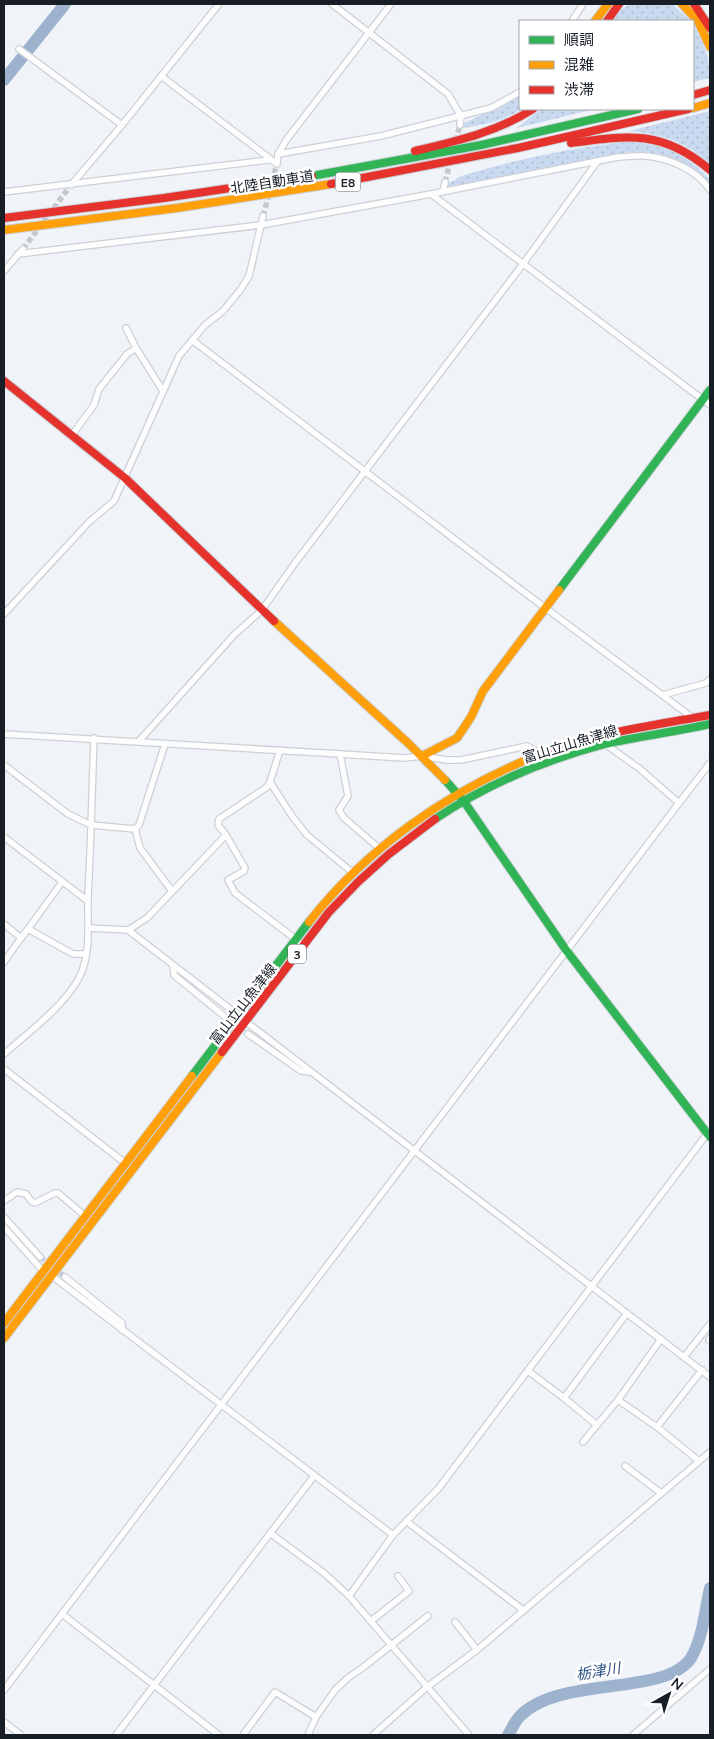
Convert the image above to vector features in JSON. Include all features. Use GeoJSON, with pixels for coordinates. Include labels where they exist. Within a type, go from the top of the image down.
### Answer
{"type":"FeatureCollection","features":[{"type":"Feature","properties":{"kind":"main road"},"geometry":{"type":"LineString","coordinates":[[596,20],[608,4]]}},
{"type":"Feature","properties":{"kind":"main road"},"geometry":{"type":"LineString","coordinates":[[608,20],[619,4]]}},
{"type":"Feature","properties":{"kind":"main road"},"geometry":{"type":"LineString","coordinates":[[682,4],[698,21],[710,47]]}},
{"type":"Feature","properties":{"kind":"main road"},"geometry":{"type":"LineString","coordinates":[[694,4],[710,28]]}},
{"type":"Feature","properties":{"kind":"main road"},"geometry":{"type":"LineString","coordinates":[[694,89],[707,89]]}},
{"type":"Feature","properties":{"kind":"main road"},"geometry":{"type":"LineString","coordinates":[[694,95],[707,89]]}},
{"type":"Feature","properties":{"kind":"main road"},"geometry":{"type":"LineString","coordinates":[[694,108],[708,104]]}},
{"type":"Feature","properties":{"kind":"main road"},"geometry":{"type":"LineString","coordinates":[[317,175],[483,134],[514,121],[531,110]]}},
{"type":"Feature","properties":{"kind":"main road","name":"北陸自動車道"},"geometry":{"type":"LineString","coordinates":[[4,218],[150,200],[317,175],[474,146],[634,110]]}},
{"type":"Feature","properties":{"kind":"main road","name":"北陸自動車道"},"geometry":{"type":"LineString","coordinates":[[4,230],[150,213],[414,170],[560,140],[684,110]]}},
{"type":"Feature","properties":{"kind":"main road"},"geometry":{"type":"LineString","coordinates":[[414,170],[583,141],[633,136],[650,138],[677,146],[690,153],[710,170]]}},
{"type":"Feature","properties":{"kind":"main road"},"geometry":{"type":"LineString","coordinates":[[4,381],[125,478],[262,610],[422,756],[457,793],[566,950],[709,1133]]}},
{"type":"Feature","properties":{"kind":"main road"},"geometry":{"type":"LineString","coordinates":[[422,756],[456,738],[463,731],[483,691],[710,390]]}},
{"type":"Feature","properties":{"kind":"main road","name":"富山立山魚津線"},"geometry":{"type":"LineString","coordinates":[[4,1324],[322,906],[353,873],[380,849],[420,817],[457,793],[504,769],[542,754],[597,738],[710,715]]}},
{"type":"Feature","properties":{"kind":"main road","name":"富山立山魚津線"},"geometry":{"type":"LineString","coordinates":[[4,1338],[329,912],[358,880],[387,854],[431,820],[483,788],[509,776],[545,762],[605,744],[709,727]]}},
{"type":"Feature","properties":{"kind":"street"},"geometry":{"type":"LineString","coordinates":[[71,185],[122,125],[219,4]]}},
{"type":"Feature","properties":{"kind":"street"},"geometry":{"type":"LineString","coordinates":[[332,4],[448,94],[461,116],[460,125]]}},
{"type":"Feature","properties":{"kind":"street"},"geometry":{"type":"LineString","coordinates":[[161,76],[269,160],[277,164],[278,154],[287,139],[391,4]]}},
{"type":"Feature","properties":{"kind":"street"},"geometry":{"type":"LineString","coordinates":[[573,20],[583,4]]}},
{"type":"Feature","properties":{"kind":"street"},"geometry":{"type":"LineString","coordinates":[[19,49],[122,125]]}},
{"type":"Feature","properties":{"kind":"street"},"geometry":{"type":"LineString","coordinates":[[278,154],[381,136],[461,116],[491,108],[519,93]]}},
{"type":"Feature","properties":{"kind":"street"},"geometry":{"type":"LineString","coordinates":[[18,254],[261,225],[443,192],[618,157],[645,156],[664,159],[696,175],[710,190]]}},
{"type":"Feature","properties":{"kind":"street"},"geometry":{"type":"LineString","coordinates":[[4,192],[269,160]]}},
{"type":"Feature","properties":{"kind":"street"},"geometry":{"type":"LineString","coordinates":[[139,741],[234,634],[262,610],[523,264],[597,162]]}},
{"type":"Feature","properties":{"kind":"street"},"geometry":{"type":"LineString","coordinates":[[443,192],[445,182]]}},
{"type":"Feature","properties":{"kind":"street"},"geometry":{"type":"LineString","coordinates":[[431,194],[710,405]]}},
{"type":"Feature","properties":{"kind":"street"},"geometry":{"type":"LineString","coordinates":[[4,614],[88,522],[114,501],[179,356],[205,324],[223,311],[242,289],[249,276],[263,216]]}},
{"type":"Feature","properties":{"kind":"street"},"geometry":{"type":"LineString","coordinates":[[4,271],[23,249]]}},
{"type":"Feature","properties":{"kind":"street"},"geometry":{"type":"LineString","coordinates":[[126,328],[136,348],[163,391]]}},
{"type":"Feature","properties":{"kind":"street"},"geometry":{"type":"LineString","coordinates":[[192,340],[693,718]]}},
{"type":"Feature","properties":{"kind":"street"},"geometry":{"type":"LineString","coordinates":[[72,435],[94,405],[99,389],[127,354],[136,348]]}},
{"type":"Feature","properties":{"kind":"street"},"geometry":{"type":"LineString","coordinates":[[663,695],[706,683],[710,679]]}},
{"type":"Feature","properties":{"kind":"street"},"geometry":{"type":"LineString","coordinates":[[4,734],[404,758],[422,756],[446,760],[461,760],[527,746],[542,754]]}},
{"type":"Feature","properties":{"kind":"street"},"geometry":{"type":"LineString","coordinates":[[4,1054],[61,1003],[72,991],[80,976],[86,954],[89,928],[88,901],[94,738]]}},
{"type":"Feature","properties":{"kind":"street"},"geometry":{"type":"LineString","coordinates":[[597,738],[640,769],[679,803]]}},
{"type":"Feature","properties":{"kind":"street"},"geometry":{"type":"LineString","coordinates":[[135,829],[139,825],[166,744]]}},
{"type":"Feature","properties":{"kind":"street"},"geometry":{"type":"LineString","coordinates":[[280,750],[267,787],[219,819],[218,825],[245,868],[244,871],[228,880],[235,893],[303,946]]}},
{"type":"Feature","properties":{"kind":"street"},"geometry":{"type":"LineString","coordinates":[[340,754],[348,796],[339,810],[344,818],[380,849]]}},
{"type":"Feature","properties":{"kind":"street"},"geometry":{"type":"LineString","coordinates":[[4,1690],[710,763]]}},
{"type":"Feature","properties":{"kind":"street"},"geometry":{"type":"LineString","coordinates":[[4,765],[68,814],[91,825],[135,829]]}},
{"type":"Feature","properties":{"kind":"street"},"geometry":{"type":"LineString","coordinates":[[270,782],[306,835],[353,873]]}},
{"type":"Feature","properties":{"kind":"street"},"geometry":{"type":"LineString","coordinates":[[135,829],[140,848],[172,891]]}},
{"type":"Feature","properties":{"kind":"street"},"geometry":{"type":"LineString","coordinates":[[89,928],[128,930],[147,918],[226,835]]}},
{"type":"Feature","properties":{"kind":"street"},"geometry":{"type":"LineString","coordinates":[[4,837],[88,901]]}},
{"type":"Feature","properties":{"kind":"street"},"geometry":{"type":"LineString","coordinates":[[4,962],[62,882]]}},
{"type":"Feature","properties":{"kind":"street"},"geometry":{"type":"LineString","coordinates":[[4,924],[21,938]]}},
{"type":"Feature","properties":{"kind":"street"},"geometry":{"type":"LineString","coordinates":[[28,929],[73,954],[86,954]]}},
{"type":"Feature","properties":{"kind":"street"},"geometry":{"type":"LineString","coordinates":[[128,930],[238,1015]]}},
{"type":"Feature","properties":{"kind":"street"},"geometry":{"type":"LineString","coordinates":[[173,966],[174,975],[224,1016]]}},
{"type":"Feature","properties":{"kind":"street"},"geometry":{"type":"LineString","coordinates":[[245,1021],[710,1377]]}},
{"type":"Feature","properties":{"kind":"street"},"geometry":{"type":"LineString","coordinates":[[248,1034],[301,1071],[310,1072]]}},
{"type":"Feature","properties":{"kind":"street"},"geometry":{"type":"LineString","coordinates":[[4,1069],[125,1163]]}},
{"type":"Feature","properties":{"kind":"street"},"geometry":{"type":"LineString","coordinates":[[349,1596],[393,1535],[438,1489],[709,1133]]}},
{"type":"Feature","properties":{"kind":"street"},"geometry":{"type":"LineString","coordinates":[[4,1201],[16,1192],[26,1194],[35,1203],[58,1193],[85,1216]]}},
{"type":"Feature","properties":{"kind":"street"},"geometry":{"type":"LineString","coordinates":[[4,1216],[40,1257]]}},
{"type":"Feature","properties":{"kind":"street"},"geometry":{"type":"LineString","coordinates":[[4,1227],[43,1271]]}},
{"type":"Feature","properties":{"kind":"street"},"geometry":{"type":"LineString","coordinates":[[52,1276],[393,1535]]}},
{"type":"Feature","properties":{"kind":"street"},"geometry":{"type":"LineString","coordinates":[[64,1276],[122,1323],[122,1330]]}},
{"type":"Feature","properties":{"kind":"street"},"geometry":{"type":"LineString","coordinates":[[564,1398],[627,1313]]}},
{"type":"Feature","properties":{"kind":"street"},"geometry":{"type":"LineString","coordinates":[[684,1357],[710,1324]]}},
{"type":"Feature","properties":{"kind":"street"},"geometry":{"type":"LineString","coordinates":[[583,1442],[618,1400],[661,1339]]}},
{"type":"Feature","properties":{"kind":"street"},"geometry":{"type":"LineString","coordinates":[[657,1427],[702,1370]]}},
{"type":"Feature","properties":{"kind":"street"},"geometry":{"type":"LineString","coordinates":[[528,1371],[597,1425]]}},
{"type":"Feature","properties":{"kind":"street"},"geometry":{"type":"LineString","coordinates":[[618,1400],[657,1427],[698,1462]]}},
{"type":"Feature","properties":{"kind":"street"},"geometry":{"type":"LineString","coordinates":[[374,1735],[428,1687],[478,1650],[710,1452]]}},
{"type":"Feature","properties":{"kind":"street"},"geometry":{"type":"LineString","coordinates":[[625,1466],[661,1493]]}},
{"type":"Feature","properties":{"kind":"street"},"geometry":{"type":"LineString","coordinates":[[116,1735],[314,1476]]}},
{"type":"Feature","properties":{"kind":"street"},"geometry":{"type":"LineString","coordinates":[[406,1521],[523,1610]]}},
{"type":"Feature","properties":{"kind":"street"},"geometry":{"type":"LineString","coordinates":[[270,1533],[324,1573],[349,1596],[469,1735]]}},
{"type":"Feature","properties":{"kind":"street"},"geometry":{"type":"LineString","coordinates":[[371,1621],[409,1590],[398,1576]]}},
{"type":"Feature","properties":{"kind":"street"},"geometry":{"type":"LineString","coordinates":[[62,1614],[219,1735]]}},
{"type":"Feature","properties":{"kind":"street"},"geometry":{"type":"LineString","coordinates":[[308,1735],[316,1717],[335,1690],[428,1616]]}},
{"type":"Feature","properties":{"kind":"street"},"geometry":{"type":"LineString","coordinates":[[455,1622],[478,1650]]}},
{"type":"Feature","properties":{"kind":"street"},"geometry":{"type":"LineString","coordinates":[[632,1735],[710,1669]]}},
{"type":"Feature","properties":{"kind":"street"},"geometry":{"type":"LineString","coordinates":[[244,1735],[275,1692],[316,1717]]}},
{"type":"Feature","properties":{"kind":"street"},"geometry":{"type":"LineString","coordinates":[[4,1722],[21,1735]]}},
{"type":"Feature","properties":{"kind":"shaded area"},"geometry":{"type":"Polygon","coordinates":[[[629,4],[672,4],[690,20],[612,20],[615,14],[629,4]]]}},
{"type":"Feature","properties":{"kind":"shaded area"},"geometry":{"type":"Polygon","coordinates":[[[694,26],[705,49],[709,63],[710,78],[694,82],[694,26]]]}},
{"type":"Feature","properties":{"kind":"shaded area"},"geometry":{"type":"Polygon","coordinates":[[[519,96],[520,110],[493,122],[463,128],[464,123],[510,102],[519,96]]]}},
{"type":"Feature","properties":{"kind":"shaded area"},"geometry":{"type":"Polygon","coordinates":[[[540,110],[591,110],[517,128],[540,110]]]}},
{"type":"Feature","properties":{"kind":"shaded area"},"geometry":{"type":"Polygon","coordinates":[[[710,111],[710,165],[683,144],[652,134],[629,131],[710,111]]]}},
{"type":"Feature","properties":{"kind":"shaded area"},"geometry":{"type":"Polygon","coordinates":[[[625,142],[661,147],[682,156],[710,180],[710,191],[673,160],[666,156],[646,152],[613,155],[449,189],[447,184],[465,175],[524,159],[584,147],[625,142]]]}},
{"type":"Feature","properties":{"kind":"waterway"},"geometry":{"type":"LineString","coordinates":[[4,80],[65,4]]}},
{"type":"Feature","properties":{"kind":"waterway","name":"栃津川"},"geometry":{"type":"LineString","coordinates":[[508,1735],[520,1716],[538,1703],[560,1695],[659,1678],[678,1670],[691,1658],[695,1650],[701,1633],[710,1588]]}},
{"type":"Feature","properties":{"kind":"tunnel"},"geometry":{"type":"LineString","coordinates":[[445,182],[460,125]]}},
{"type":"Feature","properties":{"kind":"tunnel"},"geometry":{"type":"LineString","coordinates":[[272,182],[277,164]]}},
{"type":"Feature","properties":{"kind":"tunnel"},"geometry":{"type":"LineString","coordinates":[[23,249],[71,185]]}},
{"type":"Feature","properties":{"kind":"tunnel"},"geometry":{"type":"LineString","coordinates":[[263,216],[269,194]]}},
{"type":"Feature","properties":{"kind":"tunnel"},"geometry":{"type":"LineString","coordinates":[[40,1257],[65,1277]]}},
{"type":"Feature","properties":{"kind":"traffic: fast"},"geometry":{"type":"LineString","coordinates":[[312,176],[481,145],[634,110]]}},
{"type":"Feature","properties":{"kind":"traffic: fast"},"geometry":{"type":"LineString","coordinates":[[559,590],[710,390]]}},
{"type":"Feature","properties":{"kind":"traffic: fast"},"geometry":{"type":"LineString","coordinates":[[435,819],[475,795],[517,774],[582,750],[710,724]]}},
{"type":"Feature","properties":{"kind":"traffic: fast"},"geometry":{"type":"LineString","coordinates":[[445,780],[463,800],[566,950],[710,1137]]}},
{"type":"Feature","properties":{"kind":"traffic: fast"},"geometry":{"type":"LineString","coordinates":[[192,1076],[309,922]]}},
{"type":"Feature","properties":{"kind":"traffic: slow"},"geometry":{"type":"LineString","coordinates":[[596,20],[608,4]]}},
{"type":"Feature","properties":{"kind":"traffic: slow"},"geometry":{"type":"LineString","coordinates":[[682,4],[698,21],[710,47]]}},
{"type":"Feature","properties":{"kind":"traffic: slow"},"geometry":{"type":"LineString","coordinates":[[694,108],[710,103]]}},
{"type":"Feature","properties":{"kind":"traffic: slow"},"geometry":{"type":"LineString","coordinates":[[4,230],[177,208],[331,184]]}},
{"type":"Feature","properties":{"kind":"traffic: slow"},"geometry":{"type":"LineString","coordinates":[[422,756],[457,738],[471,717],[483,691],[559,590]]}},
{"type":"Feature","properties":{"kind":"traffic: slow"},"geometry":{"type":"LineString","coordinates":[[274,621],[408,743],[445,780]]}},
{"type":"Feature","properties":{"kind":"traffic: slow"},"geometry":{"type":"LineString","coordinates":[[309,922],[331,895],[356,871],[382,847],[410,826],[468,788],[531,758]]}},
{"type":"Feature","properties":{"kind":"traffic: slow"},"geometry":{"type":"LineString","coordinates":[[4,1338],[222,1052]]}},
{"type":"Feature","properties":{"kind":"traffic: slow"},"geometry":{"type":"LineString","coordinates":[[4,1323],[192,1076]]}},
{"type":"Feature","properties":{"kind":"traffic: jam"},"geometry":{"type":"LineString","coordinates":[[608,20],[619,4]]}},
{"type":"Feature","properties":{"kind":"traffic: jam"},"geometry":{"type":"LineString","coordinates":[[694,4],[710,28]]}},
{"type":"Feature","properties":{"kind":"traffic: jam"},"geometry":{"type":"LineString","coordinates":[[694,95],[710,90]]}},
{"type":"Feature","properties":{"kind":"traffic: jam"},"geometry":{"type":"LineString","coordinates":[[415,151],[491,130],[531,110]]}},
{"type":"Feature","properties":{"kind":"traffic: jam"},"geometry":{"type":"LineString","coordinates":[[331,184],[518,148],[684,110]]}},
{"type":"Feature","properties":{"kind":"traffic: jam"},"geometry":{"type":"LineString","coordinates":[[571,143],[611,138],[645,138],[677,148],[710,170]]}},
{"type":"Feature","properties":{"kind":"traffic: jam"},"geometry":{"type":"LineString","coordinates":[[4,218],[164,198],[312,176]]}},
{"type":"Feature","properties":{"kind":"traffic: jam"},"geometry":{"type":"LineString","coordinates":[[4,381],[125,478],[274,621]]}},
{"type":"Feature","properties":{"kind":"traffic: jam"},"geometry":{"type":"LineString","coordinates":[[531,758],[597,737],[710,715]]}},
{"type":"Feature","properties":{"kind":"traffic: jam"},"geometry":{"type":"LineString","coordinates":[[222,1052],[329,912],[389,854],[435,819]]}}]}
